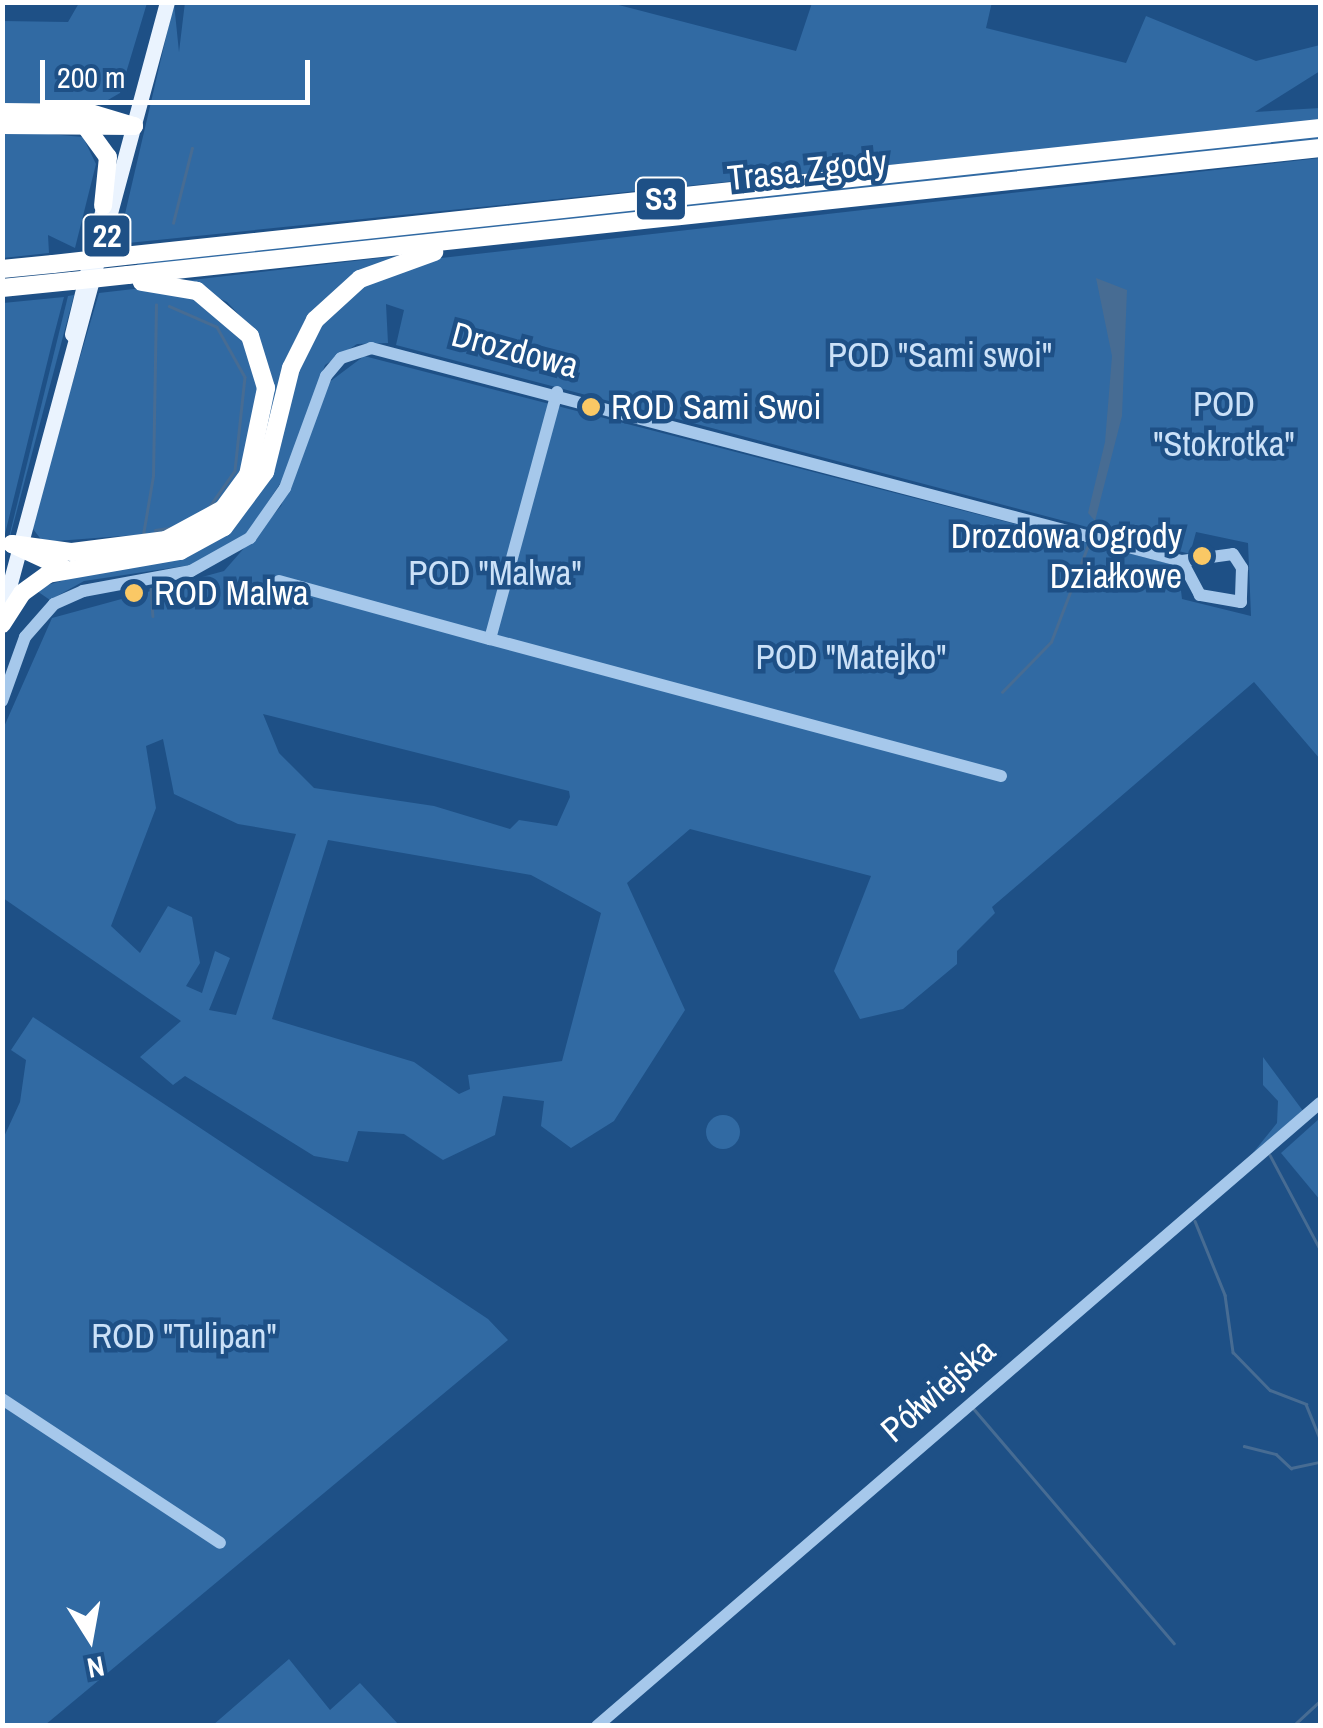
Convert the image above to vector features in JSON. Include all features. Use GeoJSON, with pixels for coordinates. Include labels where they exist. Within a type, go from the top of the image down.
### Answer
{"type":"FeatureCollection","features":[{"type":"Feature","properties":{"kind":"highway"},"geometry":{"type":"LineString","coordinates":[[2,112],[88,120]]}},
{"type":"Feature","properties":{"kind":"highway"},"geometry":{"type":"LineString","coordinates":[[2,125],[128,119]]}},
{"type":"Feature","properties":{"kind":"highway"},"geometry":{"type":"LineString","coordinates":[[88,120],[108,157],[103,206]]}},
{"type":"Feature","properties":{"kind":"highway","name":"Trasa Zgody"},"geometry":{"type":"LineString","coordinates":[[6,268],[1320,128]]}},
{"type":"Feature","properties":{"kind":"highway","name":"Trasa Zgody"},"geometry":{"type":"LineString","coordinates":[[127,279],[1320,148]]}},
{"type":"Feature","properties":{"kind":"highway"},"geometry":{"type":"LineString","coordinates":[[2,624],[28,588],[68,567],[180,550],[240,513],[266,472],[301,343],[345,290],[418,255],[532,232]]}},
{"type":"Feature","properties":{"kind":"highway"},"geometry":{"type":"LineString","coordinates":[[2,288],[127,279],[198,292],[250,336],[266,388],[253,463],[223,510],[166,540],[72,552],[18,546]]}},
{"type":"Feature","properties":{"kind":"highway"},"geometry":{"type":"LineString","coordinates":[[18,546],[68,567]]}},
{"type":"Feature","properties":{"kind":"main road","name":"22"},"geometry":{"type":"LineString","coordinates":[[2,578],[18,546],[160,2]]}},
{"type":"Feature","properties":{"kind":"main road","name":"22"},"geometry":{"type":"LineString","coordinates":[[2,613],[103,206],[167,2]]}},
{"type":"Feature","properties":{"kind":"street","name":"Drozdowa"},"geometry":{"type":"LineString","coordinates":[[2,701],[25,637],[54,604],[208,565],[262,526],[284,488],[322,382],[341,358],[392,349],[1182,561]]}},
{"type":"Feature","properties":{"kind":"street"},"geometry":{"type":"LineString","coordinates":[[490,639],[557,392]]}},
{"type":"Feature","properties":{"kind":"street"},"geometry":{"type":"LineString","coordinates":[[1237,556],[1241,602],[1200,595],[1182,561],[1237,556]]}},
{"type":"Feature","properties":{"kind":"street"},"geometry":{"type":"LineString","coordinates":[[279,581],[1002,776]]}},
{"type":"Feature","properties":{"kind":"street","name":"Półwiejska"},"geometry":{"type":"LineString","coordinates":[[597,1726],[1320,1103]]}},
{"type":"Feature","properties":{"kind":"street"},"geometry":{"type":"LineString","coordinates":[[2,1399],[220,1542]]}},
{"type":"Feature","properties":{"kind":"green space"},"geometry":{"type":"Polygon","coordinates":[[[185,2],[611,3],[796,51],[812,3],[992,2],[986,28],[1126,63],[1146,16],[1256,61],[1320,45],[1320,71],[1255,112],[1320,108],[1320,121],[118,244],[174,3],[179,52],[185,2]]]}},
{"type":"Feature","properties":{"kind":"green space"},"geometry":{"type":"Polygon","coordinates":[[[79,3],[147,3],[120,93],[101,104],[3,108],[2,21],[68,22],[79,3]]]}},
{"type":"Feature","properties":{"kind":"green space"},"geometry":{"type":"Polygon","coordinates":[[[3,130],[83,137],[96,164],[75,248],[48,235],[49,253],[3,258],[3,130]]]}},
{"type":"Feature","properties":{"kind":"green space"},"geometry":{"type":"Polygon","coordinates":[[[1320,134],[1320,142],[136,267],[138,263],[1320,134]]]}},
{"type":"Feature","properties":{"kind":"green space"},"geometry":{"type":"Polygon","coordinates":[[[1320,158],[1320,759],[1254,682],[992,907],[995,913],[957,951],[957,964],[903,1009],[860,1019],[834,971],[871,876],[690,829],[627,883],[685,1010],[614,1121],[571,1148],[541,1126],[544,1101],[503,1096],[495,1135],[443,1160],[404,1134],[358,1131],[348,1162],[314,1156],[185,1076],[173,1085],[140,1057],[181,1021],[3,898],[3,729],[52,618],[224,571],[281,506],[328,383],[364,356],[1178,566],[1182,599],[1251,616],[1248,543],[1196,532],[1190,554],[396,345],[404,310],[386,304],[388,343],[357,344],[325,365],[285,476],[245,537],[204,563],[84,581],[50,600],[34,589],[227,532],[269,477],[304,346],[346,295],[415,261],[1320,158]],[[263,714],[279,753],[314,788],[434,806],[510,829],[519,820],[557,826],[570,797],[569,791],[263,714]],[[163,739],[146,746],[156,808],[111,926],[140,953],[168,906],[192,917],[200,963],[186,986],[202,993],[215,951],[230,958],[209,1010],[236,1015],[296,834],[238,824],[174,794],[163,739]],[[328,840],[272,1019],[414,1062],[459,1094],[470,1089],[468,1075],[562,1061],[601,913],[531,875],[328,840]]]}},
{"type":"Feature","properties":{"kind":"green space"},"geometry":{"type":"Polygon","coordinates":[[[397,256],[323,301],[229,517],[84,560],[61,560],[225,514],[267,422],[245,321],[227,302],[183,281],[397,256]]]}},
{"type":"Feature","properties":{"kind":"green space"},"geometry":{"type":"Polygon","coordinates":[[[151,287],[199,299],[236,327],[260,373],[249,457],[227,500],[175,532],[43,542],[33,529],[34,513],[99,293],[151,287]]]}},
{"type":"Feature","properties":{"kind":"green space"},"geometry":{"type":"Polygon","coordinates":[[[74,295],[3,563],[68,296],[74,295]]]}},
{"type":"Feature","properties":{"kind":"green space"},"geometry":{"type":"Polygon","coordinates":[[[64,297],[53,339],[3,542],[3,303],[64,297]]]}},
{"type":"Feature","properties":{"kind":"green space","name":"ROD \"Tulipan\""},"geometry":{"type":"Polygon","coordinates":[[[33,1017],[488,1319],[508,1340],[45,1725],[3,1725],[2,1141],[20,1102],[26,1060],[11,1050],[33,1017]]]}},
{"type":"Feature","properties":{"kind":"green space"},"geometry":{"type":"Polygon","coordinates":[[[1263,1057],[1306,1115],[1244,1164],[1277,1123],[1278,1101],[1263,1085],[1263,1057]]]}},
{"type":"Feature","properties":{"kind":"green space"},"geometry":{"type":"Polygon","coordinates":[[[723,1115],[735,1120],[740,1132],[735,1144],[723,1149],[711,1144],[706,1132],[711,1120],[723,1115]]]}},
{"type":"Feature","properties":{"kind":"green space"},"geometry":{"type":"Polygon","coordinates":[[[1320,1118],[1320,1200],[1281,1153],[1320,1118]]]}},
{"type":"Feature","properties":{"kind":"green space"},"geometry":{"type":"Polygon","coordinates":[[[289,1659],[330,1710],[360,1683],[399,1725],[213,1725],[289,1659]]]}},
{"type":"Feature","properties":{"kind":"shaded area"},"geometry":{"type":"Polygon","coordinates":[[[1096,278],[1127,290],[1122,416],[1095,521],[1088,513],[1105,442],[1112,356],[1096,278]]]}},
{"type":"Feature","properties":{"kind":"waterway"},"geometry":{"type":"LineString","coordinates":[[173,223],[192,148]]}},
{"type":"Feature","properties":{"kind":"waterway"},"geometry":{"type":"LineString","coordinates":[[143,535],[153,476],[156,305]]}},
{"type":"Feature","properties":{"kind":"waterway"},"geometry":{"type":"LineString","coordinates":[[169,306],[217,327],[245,377],[235,471],[211,505]]}},
{"type":"Feature","properties":{"kind":"waterway"},"geometry":{"type":"LineString","coordinates":[[1092,530],[1095,521]]}},
{"type":"Feature","properties":{"kind":"waterway"},"geometry":{"type":"LineString","coordinates":[[155,530],[170,528]]}},
{"type":"Feature","properties":{"kind":"waterway"},"geometry":{"type":"LineString","coordinates":[[1002,692],[1051,642],[1088,545]]}},
{"type":"Feature","properties":{"kind":"waterway"},"geometry":{"type":"LineString","coordinates":[[151,589],[153,616]]}},
{"type":"Feature","properties":{"kind":"waterway"},"geometry":{"type":"LineString","coordinates":[[1270,1155],[1320,1249]]}},
{"type":"Feature","properties":{"kind":"waterway"},"geometry":{"type":"LineString","coordinates":[[1195,1221],[1225,1295],[1233,1352],[1270,1390],[1306,1404],[1320,1439]]}},
{"type":"Feature","properties":{"kind":"waterway"},"geometry":{"type":"LineString","coordinates":[[974,1409],[1174,1643]]}},
{"type":"Feature","properties":{"kind":"waterway"},"geometry":{"type":"LineString","coordinates":[[1244,1446],[1276,1454],[1291,1468],[1320,1462]]}},
{"type":"Feature","properties":{"kind":"waterway"},"geometry":{"type":"LineString","coordinates":[[1293,1726],[1320,1701]]}},
{"type":"Feature","properties":{"kind":"place","name":"ROD Sami Swoi"},"geometry":{"type":"Point","coordinates":[591,407]}},
{"type":"Feature","properties":{"kind":"place","name":"Drozdowa Ogrody Działkowe"},"geometry":{"type":"Point","coordinates":[1202,556]}},
{"type":"Feature","properties":{"kind":"place","name":"ROD Malwa"},"geometry":{"type":"Point","coordinates":[134,593]}},
{"type":"Feature","properties":{"kind":"park label","name":"POD \"Sami swoi\""},"geometry":{"type":"Point","coordinates":[940,355]}},
{"type":"Feature","properties":{"kind":"park label","name":"POD \"Stokrotka\""},"geometry":{"type":"Point","coordinates":[1224,424]}},
{"type":"Feature","properties":{"kind":"park label","name":"POD \"Malwa\""},"geometry":{"type":"Point","coordinates":[495,573]}},
{"type":"Feature","properties":{"kind":"park label","name":"POD \"Matejko\""},"geometry":{"type":"Point","coordinates":[851,657]}}]}
